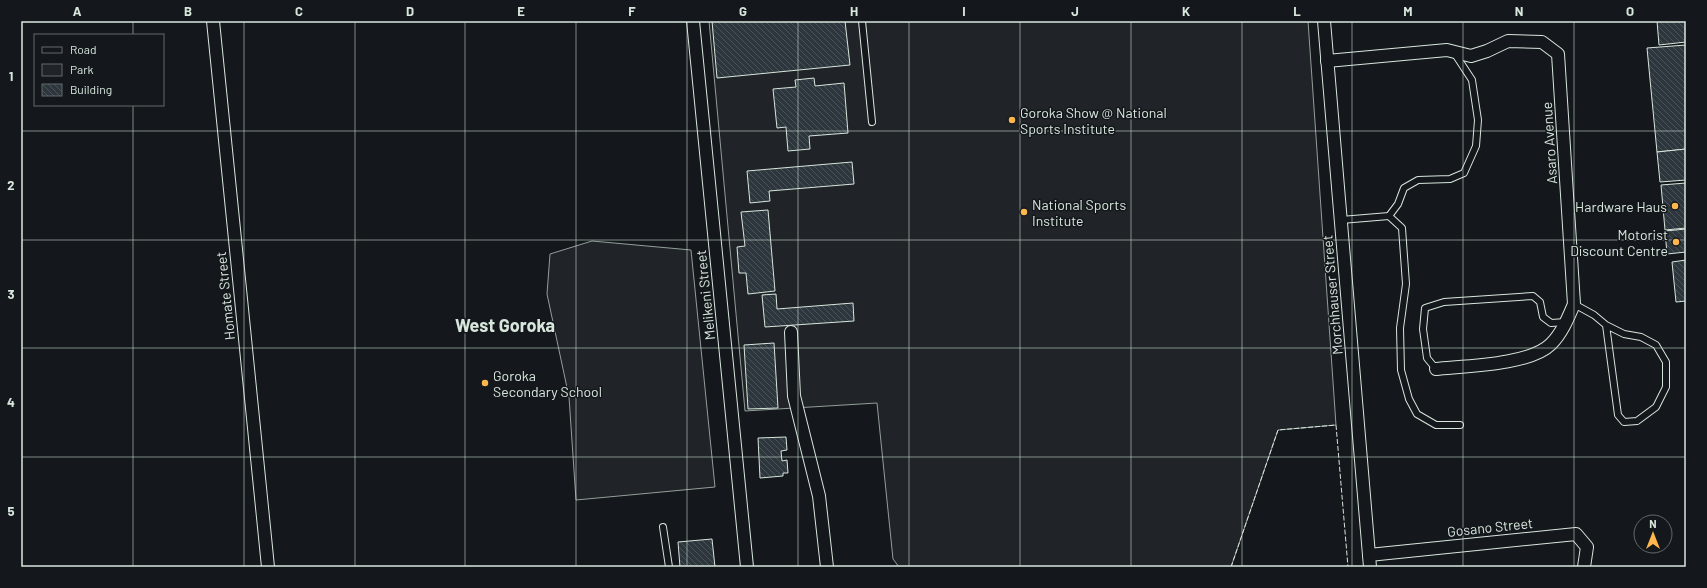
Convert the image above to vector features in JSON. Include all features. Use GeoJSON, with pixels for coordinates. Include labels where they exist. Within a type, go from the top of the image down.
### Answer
{"type":"FeatureCollection","features":[{"type":"Feature","properties":{"kind":"street","name":"Homate Street"},"geometry":{"type":"LineString","coordinates":[[213,21],[268,567]]}},
{"type":"Feature","properties":{"kind":"street","name":"Melikeni Street"},"geometry":{"type":"LineString","coordinates":[[693,21],[747,567]]}},
{"type":"Feature","properties":{"kind":"street","name":"Morchhauser Street"},"geometry":{"type":"LineString","coordinates":[[1324,21],[1370,567]]}},
{"type":"Feature","properties":{"kind":"street","name":"Asaro Avenue"},"geometry":{"type":"LineString","coordinates":[[1327,61],[1447,50],[1471,56],[1487,51],[1508,41],[1542,42],[1558,54],[1574,304],[1566,322],[1551,344],[1526,358],[1436,368]]}},
{"type":"Feature","properties":{"kind":"street"},"geometry":{"type":"LineString","coordinates":[[791,332],[794,396],[819,496],[828,567]]}},
{"type":"Feature","properties":{"kind":"street","name":"Gosano Street"},"geometry":{"type":"LineString","coordinates":[[1369,555],[1576,534],[1587,547],[1584,567]]}},
{"type":"Feature","properties":{"kind":"lane"},"geometry":{"type":"LineString","coordinates":[[862,21],[872,122]]}},
{"type":"Feature","properties":{"kind":"lane"},"geometry":{"type":"LineString","coordinates":[[1341,220],[1388,216],[1398,204],[1404,188],[1418,180],[1450,179],[1464,173],[1476,146],[1478,120],[1472,80],[1457,56],[1447,50]]}},
{"type":"Feature","properties":{"kind":"lane"},"geometry":{"type":"LineString","coordinates":[[1388,216],[1402,228],[1406,284],[1400,328],[1401,370],[1409,399],[1417,414],[1436,426],[1460,425]]}},
{"type":"Feature","properties":{"kind":"lane"},"geometry":{"type":"LineString","coordinates":[[1436,368],[1427,358],[1422,329],[1426,308],[1444,302],[1532,296],[1540,302],[1543,317],[1551,323],[1566,322]]}},
{"type":"Feature","properties":{"kind":"lane"},"geometry":{"type":"LineString","coordinates":[[1574,304],[1594,315],[1606,325],[1624,334],[1641,336],[1656,345],[1666,362],[1666,387],[1656,408],[1637,421],[1624,422],[1618,415],[1606,325]]}},
{"type":"Feature","properties":{"kind":"lane"},"geometry":{"type":"LineString","coordinates":[[663,527],[669,567]]}},
{"type":"Feature","properties":{"kind":"green space","name":"National Sports Institute"},"geometry":{"type":"Polygon","coordinates":[[[709,21],[1308,21],[1336,425],[1278,430],[1231,567],[899,567],[893,559],[877,403],[745,411],[709,21]]]}},
{"type":"Feature","properties":{"kind":"green space"},"geometry":{"type":"Polygon","coordinates":[[[592,241],[691,250],[715,487],[576,500],[569,397],[547,294],[550,254],[592,241]]]}},
{"type":"Feature","properties":{"kind":"building"},"geometry":{"type":"Polygon","coordinates":[[[712,21],[845,21],[850,65],[717,78],[712,21]]]}},
{"type":"Feature","properties":{"kind":"building"},"geometry":{"type":"Polygon","coordinates":[[[1657,21],[1686,21],[1686,42],[1659,45],[1657,21]]]}},
{"type":"Feature","properties":{"kind":"building"},"geometry":{"type":"Polygon","coordinates":[[[1686,45],[1686,149],[1657,152],[1647,48],[1686,45]]]}},
{"type":"Feature","properties":{"kind":"building"},"geometry":{"type":"Polygon","coordinates":[[[814,78],[815,86],[844,83],[848,133],[809,136],[810,149],[788,151],[786,127],[777,128],[773,89],[796,87],[795,80],[814,78]]]}},
{"type":"Feature","properties":{"kind":"building"},"geometry":{"type":"Polygon","coordinates":[[[1686,149],[1686,180],[1660,182],[1657,152],[1686,149]]]}},
{"type":"Feature","properties":{"kind":"building"},"geometry":{"type":"Polygon","coordinates":[[[852,162],[854,184],[769,191],[770,201],[750,203],[747,171],[852,162]]]}},
{"type":"Feature","properties":{"kind":"building","name":"Hardware Haus"},"geometry":{"type":"Polygon","coordinates":[[[1686,183],[1686,228],[1665,230],[1661,185],[1686,183]]]}},
{"type":"Feature","properties":{"kind":"building"},"geometry":{"type":"Polygon","coordinates":[[[768,210],[775,291],[748,294],[746,273],[739,273],[737,247],[745,246],[741,212],[768,210]]]}},
{"type":"Feature","properties":{"kind":"building","name":"Motorist Discount Centre"},"geometry":{"type":"Polygon","coordinates":[[[1686,229],[1686,252],[1667,254],[1665,231],[1686,229]]]}},
{"type":"Feature","properties":{"kind":"building"},"geometry":{"type":"Polygon","coordinates":[[[1686,260],[1686,301],[1676,302],[1672,262],[1686,260]]]}},
{"type":"Feature","properties":{"kind":"building"},"geometry":{"type":"Polygon","coordinates":[[[776,294],[777,309],[853,303],[854,321],[765,327],[762,295],[776,294]]]}},
{"type":"Feature","properties":{"kind":"building"},"geometry":{"type":"Polygon","coordinates":[[[774,343],[778,408],[748,409],[744,345],[774,343]]]}},
{"type":"Feature","properties":{"kind":"building"},"geometry":{"type":"Polygon","coordinates":[[[786,437],[787,450],[781,451],[782,461],[787,460],[788,473],[783,473],[783,476],[760,478],[758,438],[786,437]]]}},
{"type":"Feature","properties":{"kind":"building"},"geometry":{"type":"Polygon","coordinates":[[[712,539],[715,567],[680,567],[678,542],[712,539]]]}},
{"type":"Feature","properties":{"kind":"fence"},"geometry":{"type":"LineString","coordinates":[[1231,567],[1278,430],[1336,425],[1348,567]]}},
{"type":"Feature","properties":{"kind":"place","name":"Goroka Show @ National Sports Institute"},"geometry":{"type":"Point","coordinates":[1012,120]}},
{"type":"Feature","properties":{"kind":"place","name":"Hardware Haus"},"geometry":{"type":"Point","coordinates":[1675,206]}},
{"type":"Feature","properties":{"kind":"place","name":"National Sports Institute"},"geometry":{"type":"Point","coordinates":[1024,212]}},
{"type":"Feature","properties":{"kind":"place","name":"Motorist Discount Centre"},"geometry":{"type":"Point","coordinates":[1676,242]}},
{"type":"Feature","properties":{"kind":"place","name":"Goroka Secondary School"},"geometry":{"type":"Point","coordinates":[485,383]}},
{"type":"Feature","properties":{"kind":"district","name":"West Goroka"},"geometry":{"type":"Point","coordinates":[505,325]}}]}
